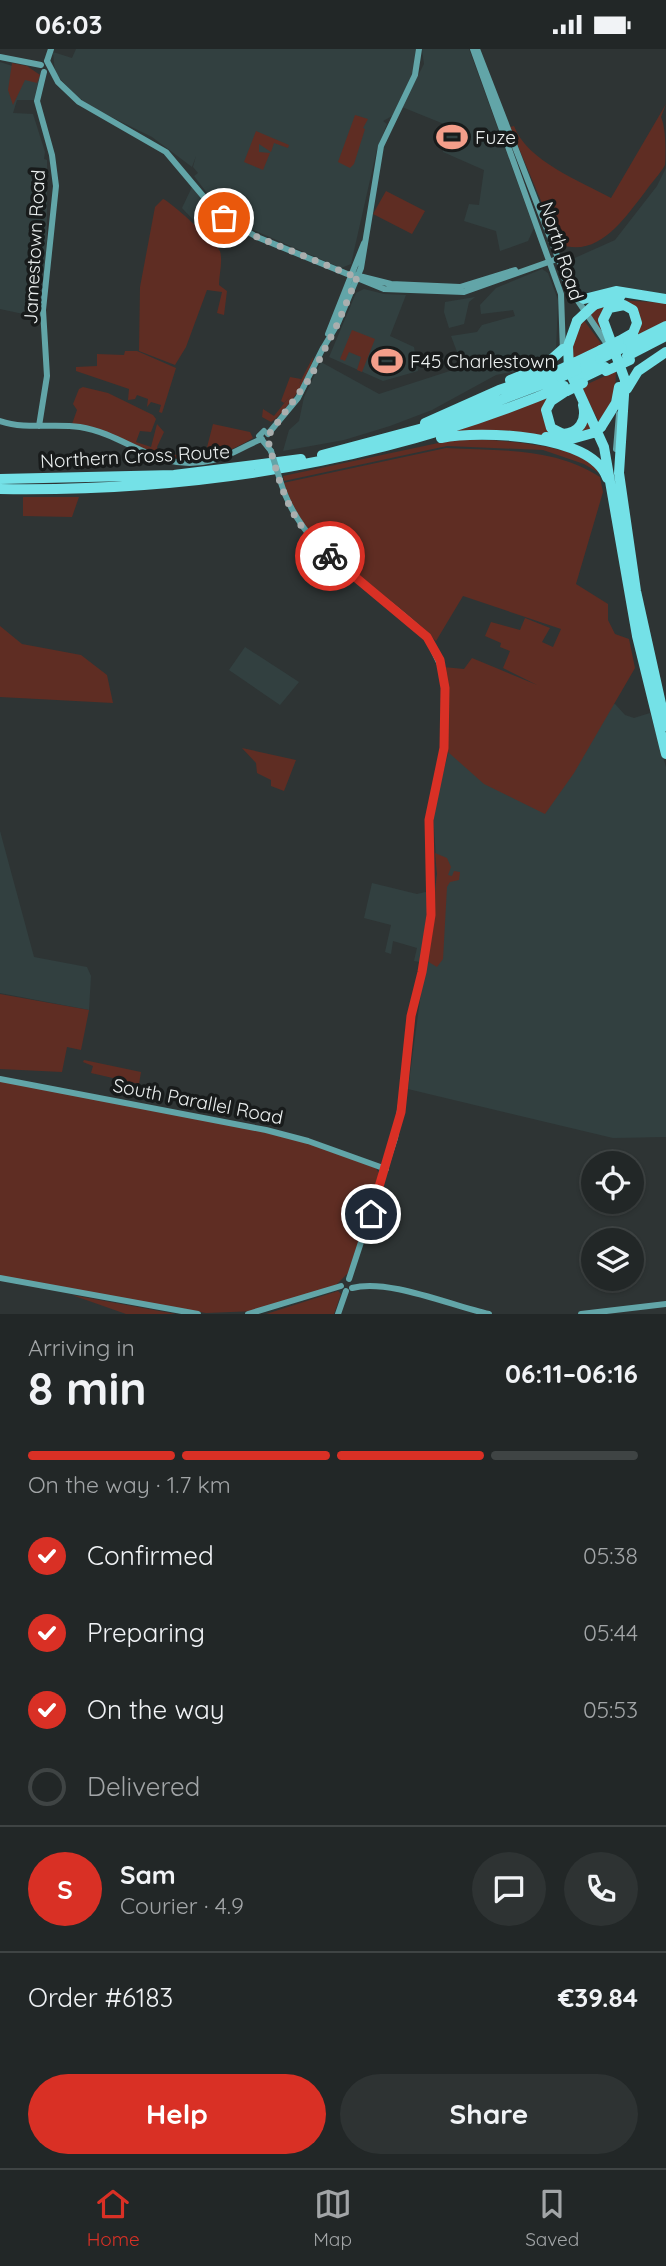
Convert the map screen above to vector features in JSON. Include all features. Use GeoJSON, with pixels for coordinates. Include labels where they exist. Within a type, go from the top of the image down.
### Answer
{"type":"FeatureCollection","features":[{"type":"Feature","properties":{"kind":"highway"},"geometry":{"type":"LineString","coordinates":[[560,277],[584,299],[616,291],[666,300]]}},
{"type":"Feature","properties":{"kind":"highway"},"geometry":{"type":"LineString","coordinates":[[571,377],[568,346],[577,321],[594,305],[619,297],[666,300]]}},
{"type":"Feature","properties":{"kind":"highway"},"geometry":{"type":"LineString","coordinates":[[419,438],[497,431],[568,440],[597,430],[616,403],[622,355],[666,326]]}},
{"type":"Feature","properties":{"kind":"highway"},"geometry":{"type":"LineString","coordinates":[[461,407],[571,377],[666,337]]}},
{"type":"Feature","properties":{"kind":"highway"},"geometry":{"type":"LineString","coordinates":[[579,394],[584,409],[581,426],[569,434],[559,433],[548,424],[546,410],[571,377],[622,355],[666,345]]}},
{"type":"Feature","properties":{"kind":"highway"},"geometry":{"type":"LineString","coordinates":[[332,453],[413,428],[461,407],[500,384],[544,366],[563,349]]}},
{"type":"Feature","properties":{"kind":"highway"},"geometry":{"type":"LineString","coordinates":[[622,411],[634,375],[666,352]]}},
{"type":"Feature","properties":{"kind":"highway"},"geometry":{"type":"LineString","coordinates":[[622,355],[625,380],[619,474],[636,591],[666,726]]}},
{"type":"Feature","properties":{"kind":"highway","name":"North Road"},"geometry":{"type":"LineString","coordinates":[[571,377],[604,447],[618,537]]}},
{"type":"Feature","properties":{"kind":"highway","name":"Northern Cross Route"},"geometry":{"type":"LineString","coordinates":[[0,489],[174,484],[238,477],[347,457],[494,414],[571,377]]}},
{"type":"Feature","properties":{"kind":"highway","name":"Northern Cross Route"},"geometry":{"type":"LineString","coordinates":[[0,479],[174,475],[332,453],[438,424],[571,377]]}},
{"type":"Feature","properties":{"kind":"highway"},"geometry":{"type":"LineString","coordinates":[[347,457],[359,458],[467,434],[517,437],[566,448],[594,459],[605,474],[637,636],[666,754]]}},
{"type":"Feature","properties":{"kind":"main road"},"geometry":{"type":"LineString","coordinates":[[51,49],[44,63],[47,71],[58,82],[91,111],[158,145],[181,166],[214,209],[230,222],[257,237],[378,288]]}},
{"type":"Feature","properties":{"kind":"main road","name":"North Road"},"geometry":{"type":"LineString","coordinates":[[475,49],[560,277],[563,349],[571,377]]}},
{"type":"Feature","properties":{"kind":"main road"},"geometry":{"type":"LineString","coordinates":[[322,350],[337,327],[352,291],[366,238],[382,146],[415,75],[419,50]]}},
{"type":"Feature","properties":{"kind":"main road"},"geometry":{"type":"LineString","coordinates":[[0,57],[44,63]]}},
{"type":"Feature","properties":{"kind":"main road","name":"Jamestown Road"},"geometry":{"type":"LineString","coordinates":[[39,426],[47,376],[43,310],[56,186],[52,155],[37,101],[47,71]]}},
{"type":"Feature","properties":{"kind":"main road"},"geometry":{"type":"LineString","coordinates":[[42,81],[58,82]]}},
{"type":"Feature","properties":{"kind":"main road"},"geometry":{"type":"LineString","coordinates":[[366,238],[362,270],[369,279]]}},
{"type":"Feature","properties":{"kind":"main road"},"geometry":{"type":"LineString","coordinates":[[0,421],[86,429],[144,454],[177,463],[211,461],[253,443],[274,427],[298,398],[366,251]]}},
{"type":"Feature","properties":{"kind":"main road"},"geometry":{"type":"LineString","coordinates":[[352,291],[360,284],[378,288],[464,292],[553,259]]}},
{"type":"Feature","properties":{"kind":"main road"},"geometry":{"type":"LineString","coordinates":[[355,277],[391,285],[460,287],[553,259]]}},
{"type":"Feature","properties":{"kind":"main road"},"geometry":{"type":"LineString","coordinates":[[533,267],[546,266],[560,277]]}},
{"type":"Feature","properties":{"kind":"main road"},"geometry":{"type":"LineString","coordinates":[[338,271],[346,281],[343,297]]}},
{"type":"Feature","properties":{"kind":"main road","name":"North Road"},"geometry":{"type":"LineString","coordinates":[[560,277],[612,352],[622,355],[623,390],[616,452],[619,474]]}},
{"type":"Feature","properties":{"kind":"main road"},"geometry":{"type":"LineString","coordinates":[[264,436],[290,511],[305,533],[418,628],[434,647],[440,660],[445,688],[445,740],[430,807],[432,902],[409,1031],[401,1112],[386,1169],[338,1314]]}},
{"type":"Feature","properties":{"kind":"main road","name":"South Parallel Road"},"geometry":{"type":"LineString","coordinates":[[0,1079],[267,1130],[386,1169]]}},
{"type":"Feature","properties":{"kind":"main road"},"geometry":{"type":"LineString","coordinates":[[0,1278],[198,1314]]}},
{"type":"Feature","properties":{"kind":"main road"},"geometry":{"type":"LineString","coordinates":[[248,1314],[348,1285],[395,1290],[489,1314]]}},
{"type":"Feature","properties":{"kind":"main road"},"geometry":{"type":"LineString","coordinates":[[581,1314],[666,1304]]}},
{"type":"Feature","properties":{"kind":"shaded area"},"geometry":{"type":"Polygon","coordinates":[[[76,49],[416,49],[414,72],[392,116],[383,121],[387,124],[377,149],[351,264],[341,268],[237,223],[223,212],[225,207],[221,206],[220,210],[194,176],[198,173],[193,167],[196,156],[192,167],[152,137],[91,107],[75,95],[55,73],[53,52],[72,58],[76,49]]]}},
{"type":"Feature","properties":{"kind":"shaded area"},"geometry":{"type":"Polygon","coordinates":[[[422,49],[469,49],[534,228],[528,241],[500,251],[496,231],[464,221],[469,204],[479,205],[484,170],[443,152],[442,137],[449,126],[402,107],[424,64],[422,49]]]}},
{"type":"Feature","properties":{"kind":"shaded area"},"geometry":{"type":"Polygon","coordinates":[[[0,62],[40,75],[34,100],[17,100],[13,113],[33,114],[45,152],[44,159],[47,160],[47,240],[40,312],[28,315],[0,309],[0,62]]]}},
{"type":"Feature","properties":{"kind":"shaded area"},"geometry":{"type":"Polygon","coordinates":[[[12,63],[27,66],[40,75],[37,83],[25,80],[13,105],[8,90],[12,63]]]}},
{"type":"Feature","properties":{"kind":"shaded area"},"geometry":{"type":"Polygon","coordinates":[[[666,104],[661,117],[665,134],[665,165],[658,175],[609,234],[586,246],[559,244],[510,127],[514,126],[530,150],[542,160],[611,198],[666,104]]]}},
{"type":"Feature","properties":{"kind":"shaded area"},"geometry":{"type":"Polygon","coordinates":[[[355,115],[368,119],[363,128],[365,129],[354,164],[350,168],[338,162],[355,115]]]}},
{"type":"Feature","properties":{"kind":"shaded area"},"geometry":{"type":"Polygon","coordinates":[[[256,131],[289,145],[288,148],[274,143],[271,152],[259,144],[259,152],[270,153],[263,170],[244,162],[256,131]]]}},
{"type":"Feature","properties":{"kind":"shaded area"},"geometry":{"type":"Polygon","coordinates":[[[666,168],[666,295],[619,286],[581,294],[566,266],[568,261],[615,240],[657,186],[666,168]]]}},
{"type":"Feature","properties":{"kind":"shaded area"},"geometry":{"type":"Polygon","coordinates":[[[193,185],[217,216],[230,226],[223,243],[198,225],[182,208],[193,185]]]}},
{"type":"Feature","properties":{"kind":"shaded area"},"geometry":{"type":"Polygon","coordinates":[[[386,191],[425,211],[412,234],[373,214],[386,191]]]}},
{"type":"Feature","properties":{"kind":"shaded area"},"geometry":{"type":"Polygon","coordinates":[[[163,199],[193,223],[220,251],[219,285],[227,291],[224,315],[217,313],[222,292],[207,290],[186,347],[175,365],[139,351],[140,287],[155,207],[163,199]]]}},
{"type":"Feature","properties":{"kind":"shaded area"},"geometry":{"type":"Polygon","coordinates":[[[542,269],[548,273],[558,300],[556,351],[550,356],[522,370],[496,375],[432,410],[390,426],[344,440],[283,451],[289,430],[299,421],[304,397],[321,362],[379,394],[459,368],[459,357],[451,336],[477,332],[482,325],[515,316],[513,310],[481,314],[480,305],[496,288],[542,269]]]}},
{"type":"Feature","properties":{"kind":"shaded area"},"geometry":{"type":"Polygon","coordinates":[[[364,289],[384,294],[406,295],[390,336],[414,347],[418,371],[383,381],[329,357],[356,293],[364,289]]]}},
{"type":"Feature","properties":{"kind":"shaded area"},"geometry":{"type":"Polygon","coordinates":[[[475,297],[469,302],[464,324],[449,328],[444,312],[445,302],[475,297]]]}},
{"type":"Feature","properties":{"kind":"shaded area"},"geometry":{"type":"Polygon","coordinates":[[[619,300],[666,303],[666,323],[616,348],[640,322],[638,310],[626,303],[599,318],[607,340],[589,313],[619,300]]]}},
{"type":"Feature","properties":{"kind":"shaded area"},"geometry":{"type":"Polygon","coordinates":[[[583,319],[603,346],[570,360],[570,349],[583,319]]]}},
{"type":"Feature","properties":{"kind":"shaded area"},"geometry":{"type":"Polygon","coordinates":[[[352,330],[375,339],[362,372],[357,370],[361,357],[349,352],[345,361],[340,359],[352,330]]]}},
{"type":"Feature","properties":{"kind":"shaded area"},"geometry":{"type":"Polygon","coordinates":[[[125,351],[137,351],[176,368],[162,413],[159,412],[161,405],[151,402],[147,407],[148,399],[137,395],[135,399],[128,400],[129,389],[76,371],[76,367],[97,366],[97,354],[124,355],[125,351]]]}},
{"type":"Feature","properties":{"kind":"shaded area"},"geometry":{"type":"Polygon","coordinates":[[[313,357],[304,382],[284,410],[271,422],[262,417],[263,409],[274,416],[290,396],[284,403],[281,401],[290,377],[301,379],[299,384],[313,357]]]}},
{"type":"Feature","properties":{"kind":"shaded area"},"geometry":{"type":"Polygon","coordinates":[[[616,371],[615,399],[600,424],[581,387],[616,371]]]}},
{"type":"Feature","properties":{"kind":"shaded area"},"geometry":{"type":"Polygon","coordinates":[[[83,387],[108,393],[153,415],[156,419],[151,432],[140,431],[136,442],[151,447],[157,424],[164,432],[157,447],[159,452],[188,457],[205,455],[213,424],[250,432],[253,438],[228,451],[205,457],[183,459],[162,457],[142,451],[72,424],[77,410],[73,404],[79,389],[83,387]]]}},
{"type":"Feature","properties":{"kind":"shaded area"},"geometry":{"type":"Polygon","coordinates":[[[549,396],[542,416],[549,431],[561,435],[587,417],[593,430],[564,439],[497,430],[449,432],[549,396]]]}},
{"type":"Feature","properties":{"kind":"shaded area"},"geometry":{"type":"Polygon","coordinates":[[[457,439],[512,442],[558,449],[577,455],[592,464],[601,474],[584,464],[543,450],[447,446],[284,481],[283,476],[457,439]]]}},
{"type":"Feature","properties":{"kind":"shaded area"},"geometry":{"type":"Polygon","coordinates":[[[446,448],[545,455],[582,467],[600,477],[603,492],[576,584],[608,604],[608,620],[615,634],[629,639],[635,668],[574,773],[545,814],[484,784],[448,752],[447,685],[443,667],[464,669],[472,658],[537,685],[503,668],[510,651],[500,647],[501,643],[485,636],[491,622],[520,630],[525,618],[550,628],[542,642],[553,647],[561,629],[463,596],[436,641],[327,553],[297,518],[283,483],[446,448]]]}},
{"type":"Feature","properties":{"kind":"shaded area"},"geometry":{"type":"Polygon","coordinates":[[[23,497],[79,497],[72,517],[23,516],[23,497]]]}},
{"type":"Feature","properties":{"kind":"shaded area"},"geometry":{"type":"Polygon","coordinates":[[[0,626],[22,644],[81,655],[107,675],[113,703],[0,697],[0,626]]]}},
{"type":"Feature","properties":{"kind":"shaded area"},"geometry":{"type":"Polygon","coordinates":[[[245,647],[299,682],[280,705],[229,670],[245,647]]]}},
{"type":"Feature","properties":{"kind":"shaded area"},"geometry":{"type":"Polygon","coordinates":[[[615,704],[625,715],[634,718],[650,713],[666,767],[666,1137],[613,1138],[408,1089],[437,874],[433,812],[449,750],[615,704]]]}},
{"type":"Feature","properties":{"kind":"shaded area"},"geometry":{"type":"Polygon","coordinates":[[[242,748],[296,760],[284,791],[271,786],[271,780],[257,773],[256,763],[242,748]]]}},
{"type":"Feature","properties":{"kind":"shaded area"},"geometry":{"type":"Polygon","coordinates":[[[0,831],[34,957],[87,967],[91,976],[89,1010],[0,993],[0,831]]]}},
{"type":"Feature","properties":{"kind":"shaded area"},"geometry":{"type":"Polygon","coordinates":[[[435,853],[447,858],[451,867],[448,875],[452,876],[454,871],[460,872],[459,880],[450,882],[447,887],[443,959],[437,967],[427,961],[437,874],[435,853]]]}},
{"type":"Feature","properties":{"kind":"shaded area"},"geometry":{"type":"Polygon","coordinates":[[[372,883],[417,894],[430,891],[420,962],[414,961],[417,948],[393,941],[391,954],[385,952],[391,925],[364,918],[372,883]]]}},
{"type":"Feature","properties":{"kind":"shaded area"},"geometry":{"type":"Polygon","coordinates":[[[0,994],[89,1010],[81,1050],[67,1047],[62,1072],[0,1069],[0,994]]]}},
{"type":"Feature","properties":{"kind":"shaded area"},"geometry":{"type":"Polygon","coordinates":[[[84,1060],[141,1072],[139,1084],[91,1073],[93,1066],[83,1062],[84,1060]]]}},
{"type":"Feature","properties":{"kind":"shaded area"},"geometry":{"type":"Polygon","coordinates":[[[0,1081],[290,1137],[376,1168],[380,1176],[348,1273],[335,1286],[257,1311],[206,1313],[0,1277],[0,1081]]]}},
{"type":"Feature","properties":{"kind":"shaded area"},"geometry":{"type":"Polygon","coordinates":[[[338,1291],[341,1294],[334,1314],[266,1314],[338,1291]]]}},
{"type":"Feature","properties":{"kind":"shaded area"},"geometry":{"type":"Polygon","coordinates":[[[72,1295],[176,1314],[126,1314],[72,1295]]]}},
{"type":"Feature","properties":{"kind":"way so far"},"geometry":{"type":"LineString","coordinates":[[224,218],[257,237],[332,268],[358,275],[338,323],[310,378],[267,437],[290,511],[305,533],[330,556]]}},
{"type":"Feature","properties":{"kind":"place","name":"Fuze"},"geometry":{"type":"Point","coordinates":[452,137]}},
{"type":"Feature","properties":{"kind":"place","name":"F45 Charlestown"},"geometry":{"type":"Point","coordinates":[387,361]}},
{"type":"Feature","properties":{"kind":"route"},"geometry":{"type":"LineString","coordinates":[[330,556],[427,637],[440,660],[445,688],[443,758],[435,783],[429,820],[433,877],[431,915],[422,972],[411,1016],[401,1112],[371,1214]]}}]}
